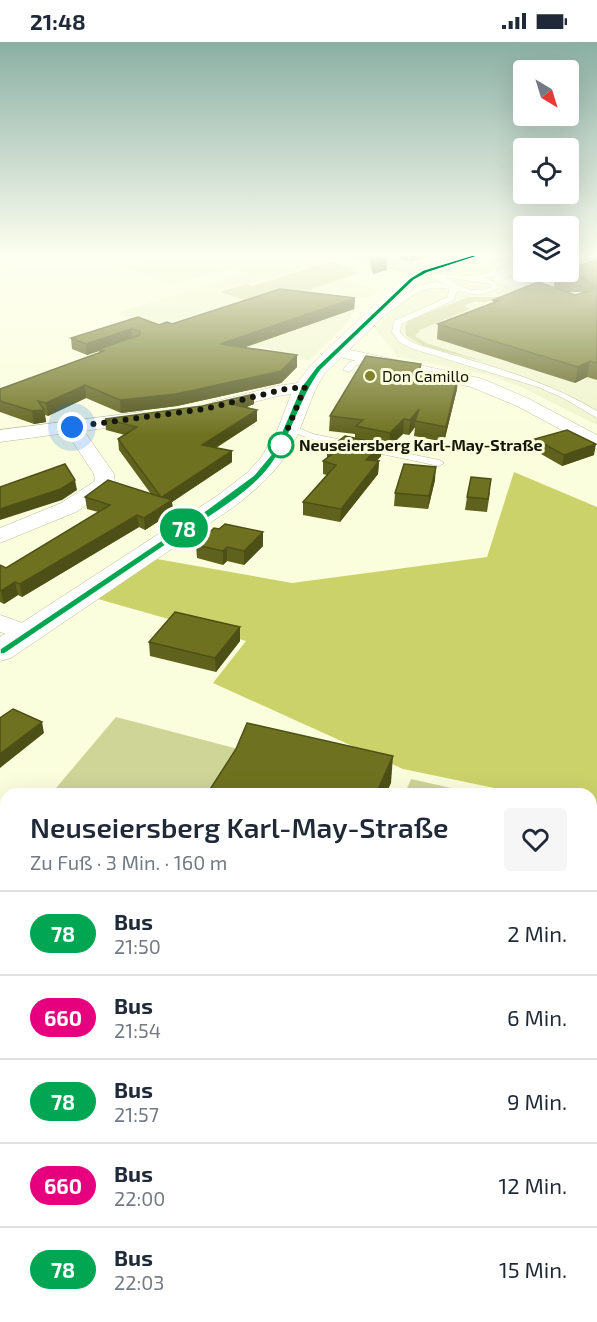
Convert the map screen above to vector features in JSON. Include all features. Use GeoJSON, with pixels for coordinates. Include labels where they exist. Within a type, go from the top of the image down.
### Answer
{"type":"FeatureCollection","features":[{"type":"Feature","properties":{"kind":"street"},"geometry":{"type":"LineString","coordinates":[[0,651],[208,513],[249,483],[270,463],[294,432],[305,387],[318,369],[373,316]]}},
{"type":"Feature","properties":{"kind":"street"},"geometry":{"type":"LineString","coordinates":[[343,347],[371,359],[478,383],[597,443]]}},
{"type":"Feature","properties":{"kind":"street"},"geometry":{"type":"LineString","coordinates":[[205,409],[285,389],[305,387]]}},
{"type":"Feature","properties":{"kind":"street"},"geometry":{"type":"LineString","coordinates":[[0,436],[165,416]]}},
{"type":"Feature","properties":{"kind":"street"},"geometry":{"type":"LineString","coordinates":[[0,536],[76,503],[105,483],[104,474],[72,427]]}},
{"type":"Feature","properties":{"kind":"street"},"geometry":{"type":"LineString","coordinates":[[0,623],[28,633]]}},
{"type":"Feature","properties":{"kind":"lane"},"geometry":{"type":"LineString","coordinates":[[366,322],[378,316]]}},
{"type":"Feature","properties":{"kind":"lane"},"geometry":{"type":"LineString","coordinates":[[411,316],[397,322],[396,332],[398,337],[413,346],[541,385],[566,396],[597,415]]}},
{"type":"Feature","properties":{"kind":"lane"},"geometry":{"type":"LineString","coordinates":[[348,370],[352,364],[371,359]]}},
{"type":"Feature","properties":{"kind":"lane"},"geometry":{"type":"LineString","coordinates":[[294,432],[316,429],[317,426]]}},
{"type":"Feature","properties":{"kind":"lane"},"geometry":{"type":"LineString","coordinates":[[294,432],[439,463]]}},
{"type":"Feature","properties":{"kind":"shaded area"},"geometry":{"type":"Polygon","coordinates":[[[124,316],[351,316],[347,323],[309,361],[261,346],[231,357],[124,316]]]}},
{"type":"Feature","properties":{"kind":"shaded area"},"geometry":{"type":"Polygon","coordinates":[[[388,316],[597,316],[597,425],[523,388],[489,375],[398,357],[375,328],[388,316]]]}},
{"type":"Feature","properties":{"kind":"shaded area"},"geometry":{"type":"Polygon","coordinates":[[[420,316],[454,316],[420,330],[415,336],[426,343],[485,362],[423,346],[406,335],[405,326],[409,320],[420,316]]]}},
{"type":"Feature","properties":{"kind":"shaded area"},"geometry":{"type":"Polygon","coordinates":[[[116,717],[242,750],[216,788],[56,788],[116,717]]]}},
{"type":"Feature","properties":{"kind":"shaded area"},"geometry":{"type":"Polygon","coordinates":[[[411,779],[451,788],[407,788],[411,779]]]}},
{"type":"Feature","properties":{"kind":"green space"},"geometry":{"type":"Polygon","coordinates":[[[514,472],[597,507],[597,788],[495,788],[403,769],[213,683],[246,641],[98,599],[157,559],[292,583],[487,557],[514,472]]]}},
{"type":"Feature","properties":{"kind":"building"},"geometry":{"type":"Polygon","coordinates":[[[198,316],[303,316],[220,344],[297,355],[281,371],[176,394],[120,400],[85,385],[46,403],[38,401],[44,410],[32,411],[0,401],[0,389],[104,351],[99,349],[140,335],[140,331],[131,329],[86,344],[71,338],[138,317],[159,325],[167,322],[172,324],[198,316]]]}},
{"type":"Feature","properties":{"kind":"building"},"geometry":{"type":"Polygon","coordinates":[[[460,316],[597,316],[597,363],[590,361],[578,367],[438,324],[460,316]]]}},
{"type":"Feature","properties":{"kind":"building"},"geometry":{"type":"Polygon","coordinates":[[[366,356],[421,364],[418,371],[458,375],[446,427],[415,421],[419,409],[410,420],[404,419],[390,433],[356,426],[363,420],[330,416],[366,356]]]}},
{"type":"Feature","properties":{"kind":"building"},"geometry":{"type":"Polygon","coordinates":[[[254,394],[230,404],[257,410],[202,445],[232,451],[162,497],[172,500],[144,518],[137,515],[20,584],[15,582],[0,590],[0,565],[6,568],[110,505],[85,497],[108,480],[161,497],[118,439],[137,427],[105,419],[202,406],[254,394]]]}},
{"type":"Feature","properties":{"kind":"building"},"geometry":{"type":"Polygon","coordinates":[[[567,430],[596,444],[564,455],[535,439],[567,430]]]}},
{"type":"Feature","properties":{"kind":"building"},"geometry":{"type":"Polygon","coordinates":[[[345,436],[382,444],[366,460],[379,461],[341,509],[303,502],[336,465],[323,461],[335,452],[327,450],[345,436]]]}},
{"type":"Feature","properties":{"kind":"building"},"geometry":{"type":"Polygon","coordinates":[[[65,464],[75,480],[61,489],[0,509],[0,487],[65,464]]]}},
{"type":"Feature","properties":{"kind":"building"},"geometry":{"type":"Polygon","coordinates":[[[404,464],[436,467],[429,496],[395,493],[404,464]]]}},
{"type":"Feature","properties":{"kind":"building"},"geometry":{"type":"Polygon","coordinates":[[[471,477],[491,479],[488,499],[467,497],[471,477]]]}},
{"type":"Feature","properties":{"kind":"building"},"geometry":{"type":"Polygon","coordinates":[[[225,524],[263,532],[244,551],[227,547],[223,551],[196,545],[214,528],[219,529],[225,524]]]}},
{"type":"Feature","properties":{"kind":"building"},"geometry":{"type":"Polygon","coordinates":[[[175,612],[240,627],[215,658],[149,642],[175,612]]]}},
{"type":"Feature","properties":{"kind":"building"},"geometry":{"type":"Polygon","coordinates":[[[13,709],[42,722],[0,754],[0,718],[13,709]]]}},
{"type":"Feature","properties":{"kind":"building"},"geometry":{"type":"Polygon","coordinates":[[[247,723],[393,756],[379,788],[211,788],[236,749],[247,723]]]}},
{"type":"Feature","properties":{"kind":"bus line","name":"78"},"geometry":{"type":"LineString","coordinates":[[0,651],[226,501],[257,477],[270,463],[288,431],[305,387],[318,369],[373,316]]}},
{"type":"Feature","properties":{"kind":"place","name":"Don Camillo"},"geometry":{"type":"Point","coordinates":[370,376]}},
{"type":"Feature","properties":{"kind":"place","name":"Neuseiersberg Karl-May-Straße"},"geometry":{"type":"Point","coordinates":[281,445]}},
{"type":"Feature","properties":{"kind":"route"},"geometry":{"type":"LineString","coordinates":[[72,427],[165,416],[228,404],[285,389],[305,387],[281,445]]}}]}
